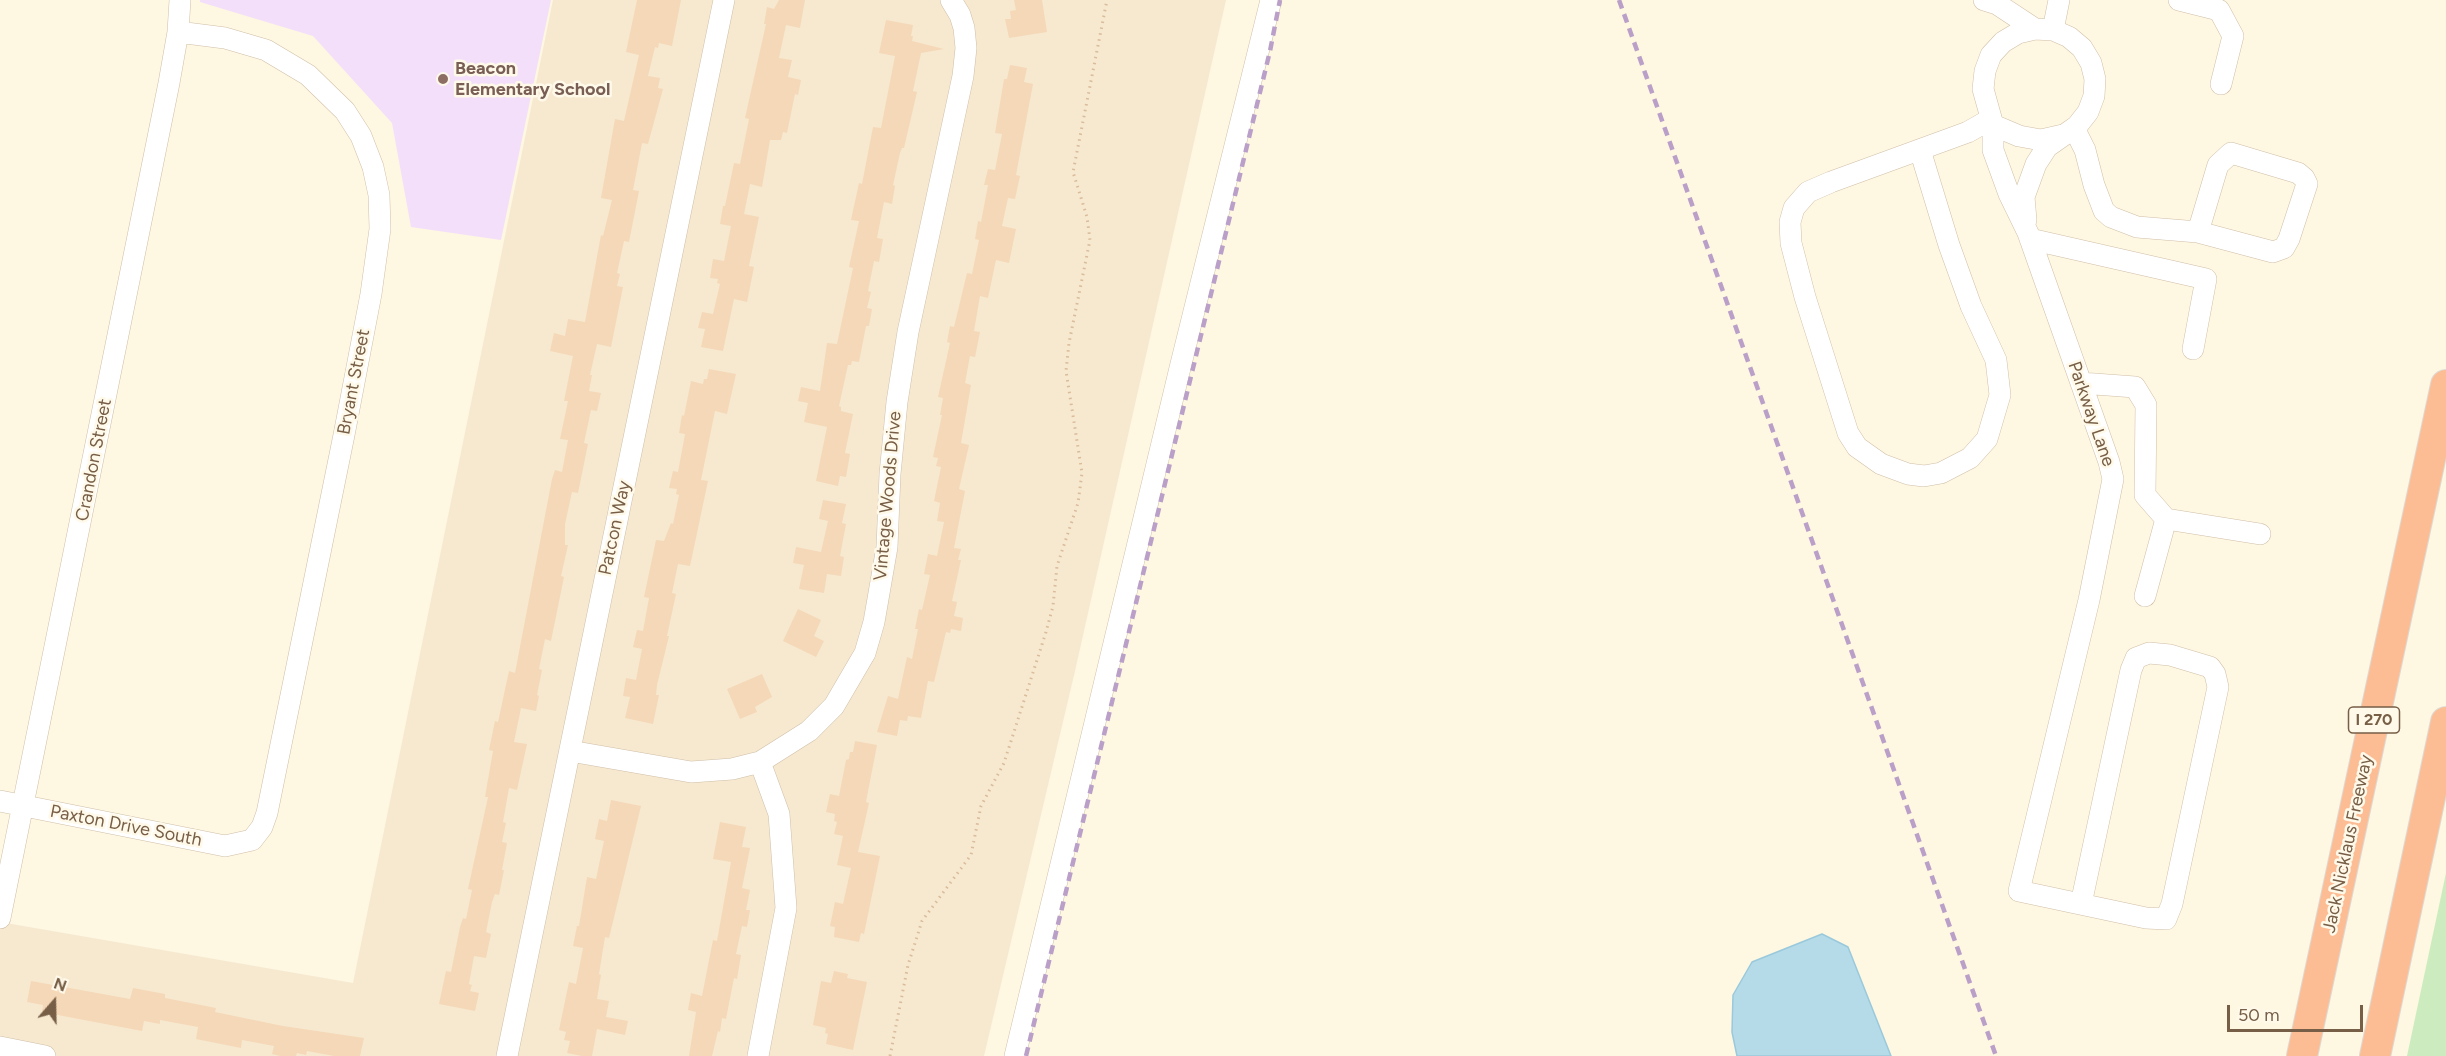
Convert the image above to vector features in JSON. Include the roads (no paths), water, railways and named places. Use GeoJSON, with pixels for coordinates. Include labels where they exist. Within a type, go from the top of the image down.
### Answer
{"type":"FeatureCollection","features":[{"type":"Feature","properties":{"kind":"highway","name":"Jack Nicklaus Freeway"},"geometry":{"type":"LineString","coordinates":[[2302,1056],[2446,385]]}},
{"type":"Feature","properties":{"kind":"highway"},"geometry":{"type":"LineString","coordinates":[[2375,1056],[2446,722]]}},
{"type":"Feature","properties":{"kind":"street","name":"Crandon Street"},"geometry":{"type":"LineString","coordinates":[[0,918],[91,475],[178,32],[180,0]]}},
{"type":"Feature","properties":{"kind":"street","name":"Patcon Way"},"geometry":{"type":"LineString","coordinates":[[507,1056],[724,0]]}},
{"type":"Feature","properties":{"kind":"street","name":"Vintage Woods Drive"},"geometry":{"type":"LineString","coordinates":[[570,751],[691,772],[732,769],[760,762],[809,731],[834,706],[865,653],[874,622],[887,547],[890,474],[897,402],[906,344],[963,76],[966,48],[964,28],[960,15],[951,0]]}},
{"type":"Feature","properties":{"kind":"street"},"geometry":{"type":"LineString","coordinates":[[1015,1056],[1177,380],[1271,0]]}},
{"type":"Feature","properties":{"kind":"street"},"geometry":{"type":"LineString","coordinates":[[1984,0],[1997,4],[2044,29],[2069,37],[2082,48],[2091,63],[2095,79],[2094,96],[2088,112],[2068,132],[2041,140],[2019,136],[1992,122],[1983,89],[1985,71],[1991,55],[2003,42],[2018,33],[2044,29]]}},
{"type":"Feature","properties":{"kind":"street"},"geometry":{"type":"LineString","coordinates":[[2044,29],[2059,0]]}},
{"type":"Feature","properties":{"kind":"street"},"geometry":{"type":"LineString","coordinates":[[2179,0],[2219,10],[2233,36],[2221,84]]}},
{"type":"Feature","properties":{"kind":"street","name":"Bryant Street"},"geometry":{"type":"LineString","coordinates":[[178,32],[225,38],[266,50],[308,75],[345,111],[361,136],[373,167],[379,195],[380,229],[371,294],[344,435],[267,813],[262,827],[252,840]]}},
{"type":"Feature","properties":{"kind":"street"},"geometry":{"type":"LineString","coordinates":[[1920,150],[1949,245],[1971,306],[1996,360],[2000,395],[1988,439],[1970,458],[1941,474],[1924,476],[1908,474],[1881,464],[1857,447],[1848,433],[1805,297],[1791,243],[1790,222],[1794,208],[1808,192],[1992,122]]}},
{"type":"Feature","properties":{"kind":"street","name":"Parkway Lane"},"geometry":{"type":"LineString","coordinates":[[1992,122],[1993,150],[2009,194],[2029,236],[2113,479],[2089,600],[2019,891],[2081,904]]}},
{"type":"Feature","properties":{"kind":"street"},"geometry":{"type":"LineString","coordinates":[[2068,132],[2085,150],[2104,211],[2111,217],[2137,226],[2198,232],[2273,252],[2284,248],[2307,184],[2298,173],[2232,153],[2218,165],[2198,232]]}},
{"type":"Feature","properties":{"kind":"street","name":"Parkway Lane"},"geometry":{"type":"LineString","coordinates":[[2029,236],[2024,197],[2032,175],[2047,147],[2068,132]]}},
{"type":"Feature","properties":{"kind":"street"},"geometry":{"type":"LineString","coordinates":[[2029,236],[2206,279],[2193,350]]}},
{"type":"Feature","properties":{"kind":"street"},"geometry":{"type":"LineString","coordinates":[[2081,383],[2135,387],[2146,405],[2145,495],[2166,519],[2260,534]]}},
{"type":"Feature","properties":{"kind":"street"},"geometry":{"type":"LineString","coordinates":[[2145,596],[2166,519]]}},
{"type":"Feature","properties":{"kind":"street"},"geometry":{"type":"LineString","coordinates":[[2149,653],[2170,655],[2210,667],[2215,674],[2218,687],[2172,904],[2166,919],[2146,918],[2081,904],[2131,670],[2136,658],[2149,653]]}},
{"type":"Feature","properties":{"kind":"street"},"geometry":{"type":"LineString","coordinates":[[758,1056],[786,908],[779,814],[760,762]]}},
{"type":"Feature","properties":{"kind":"street","name":"Paxton Drive South"},"geometry":{"type":"LineString","coordinates":[[0,801],[225,846],[252,840]]}},
{"type":"Feature","properties":{"kind":"street"},"geometry":{"type":"LineString","coordinates":[[0,1047],[45,1056]]}},
{"type":"Feature","properties":{"kind":"water"},"geometry":{"type":"Polygon","coordinates":[[[1822,934],[1848,947],[1891,1056],[1737,1056],[1732,1032],[1733,995],[1752,962],[1822,934]]]}},
{"type":"Feature","properties":{"kind":"railway"},"geometry":{"type":"LineString","coordinates":[[1026,1056],[1270,51],[1280,0]]}},
{"type":"Feature","properties":{"kind":"railway"},"geometry":{"type":"LineString","coordinates":[[1619,0],[1996,1056]]}},
{"type":"Feature","properties":{"kind":"place","name":"Beacon Elementary School"},"geometry":{"type":"Point","coordinates":[443,79]}}]}
